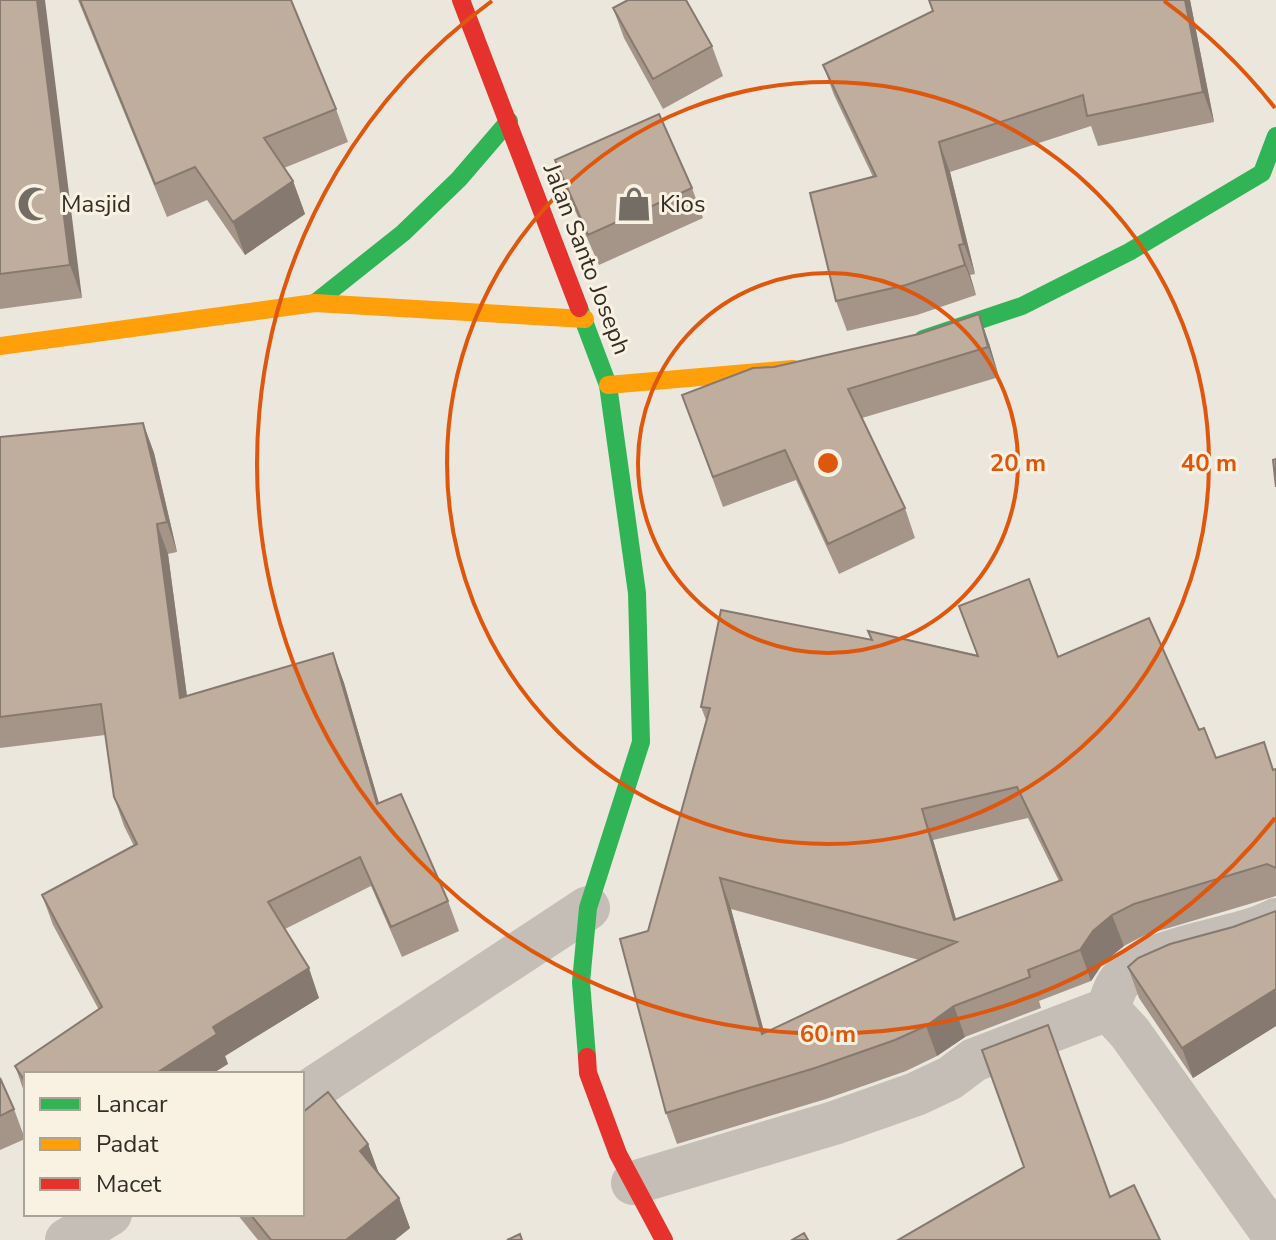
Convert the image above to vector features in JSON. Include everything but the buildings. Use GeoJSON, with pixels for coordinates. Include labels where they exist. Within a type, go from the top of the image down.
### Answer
{"type":"FeatureCollection","features":[{"type":"Feature","properties":{"kind":"street","name":"Jalan Santo Joseph"},"geometry":{"type":"LineString","coordinates":[[461,0],[608,385],[779,372],[808,366]]}},
{"type":"Feature","properties":{"kind":"street"},"geometry":{"type":"LineString","coordinates":[[315,303],[403,233],[459,179],[509,121]]}},
{"type":"Feature","properties":{"kind":"street"},"geometry":{"type":"LineString","coordinates":[[909,342],[1022,306],[1129,252],[1271,162]]}},
{"type":"Feature","properties":{"kind":"street"},"geometry":{"type":"LineString","coordinates":[[0,346],[315,303],[585,319]]}},
{"type":"Feature","properties":{"kind":"street"},"geometry":{"type":"LineString","coordinates":[[608,385],[637,593],[641,742],[588,908],[581,982],[588,1073],[618,1154],[664,1240]]}},
{"type":"Feature","properties":{"kind":"street"},"geometry":{"type":"LineString","coordinates":[[304,1095],[588,908]]}},
{"type":"Feature","properties":{"kind":"street"},"geometry":{"type":"LineString","coordinates":[[633,1183],[834,1123],[916,1094],[950,1078],[974,1060],[1108,1009],[1119,982],[1155,958],[1260,928],[1276,920]]}},
{"type":"Feature","properties":{"kind":"street"},"geometry":{"type":"LineString","coordinates":[[1108,1009],[1130,1033],[1276,1238]]}},
{"type":"Feature","properties":{"kind":"street"},"geometry":{"type":"LineString","coordinates":[[67,1240],[107,1216]]}},
{"type":"Feature","properties":{"kind":"traffic: fast"},"geometry":{"type":"LineString","coordinates":[[315,303],[403,233],[459,179],[509,121]]}},
{"type":"Feature","properties":{"kind":"traffic: fast"},"geometry":{"type":"LineString","coordinates":[[923,339],[1022,306],[1129,252],[1262,173],[1276,136]]}},
{"type":"Feature","properties":{"kind":"traffic: fast"},"geometry":{"type":"LineString","coordinates":[[579,308],[608,385],[637,593],[641,742],[588,908],[581,982],[587,1057]]}},
{"type":"Feature","properties":{"kind":"traffic: slow"},"geometry":{"type":"LineString","coordinates":[[0,346],[315,303],[585,319]]}},
{"type":"Feature","properties":{"kind":"traffic: slow"},"geometry":{"type":"LineString","coordinates":[[608,385],[793,369]]}},
{"type":"Feature","properties":{"kind":"traffic: jam"},"geometry":{"type":"LineString","coordinates":[[461,0],[579,308]]}},
{"type":"Feature","properties":{"kind":"traffic: jam"},"geometry":{"type":"LineString","coordinates":[[587,1057],[588,1073],[618,1154],[664,1240]]}},
{"type":"Feature","properties":{"kind":"place","name":"Masjid"},"geometry":{"type":"Point","coordinates":[35,204]}},
{"type":"Feature","properties":{"kind":"place","name":"Kios"},"geometry":{"type":"Point","coordinates":[634,204]}}]}
